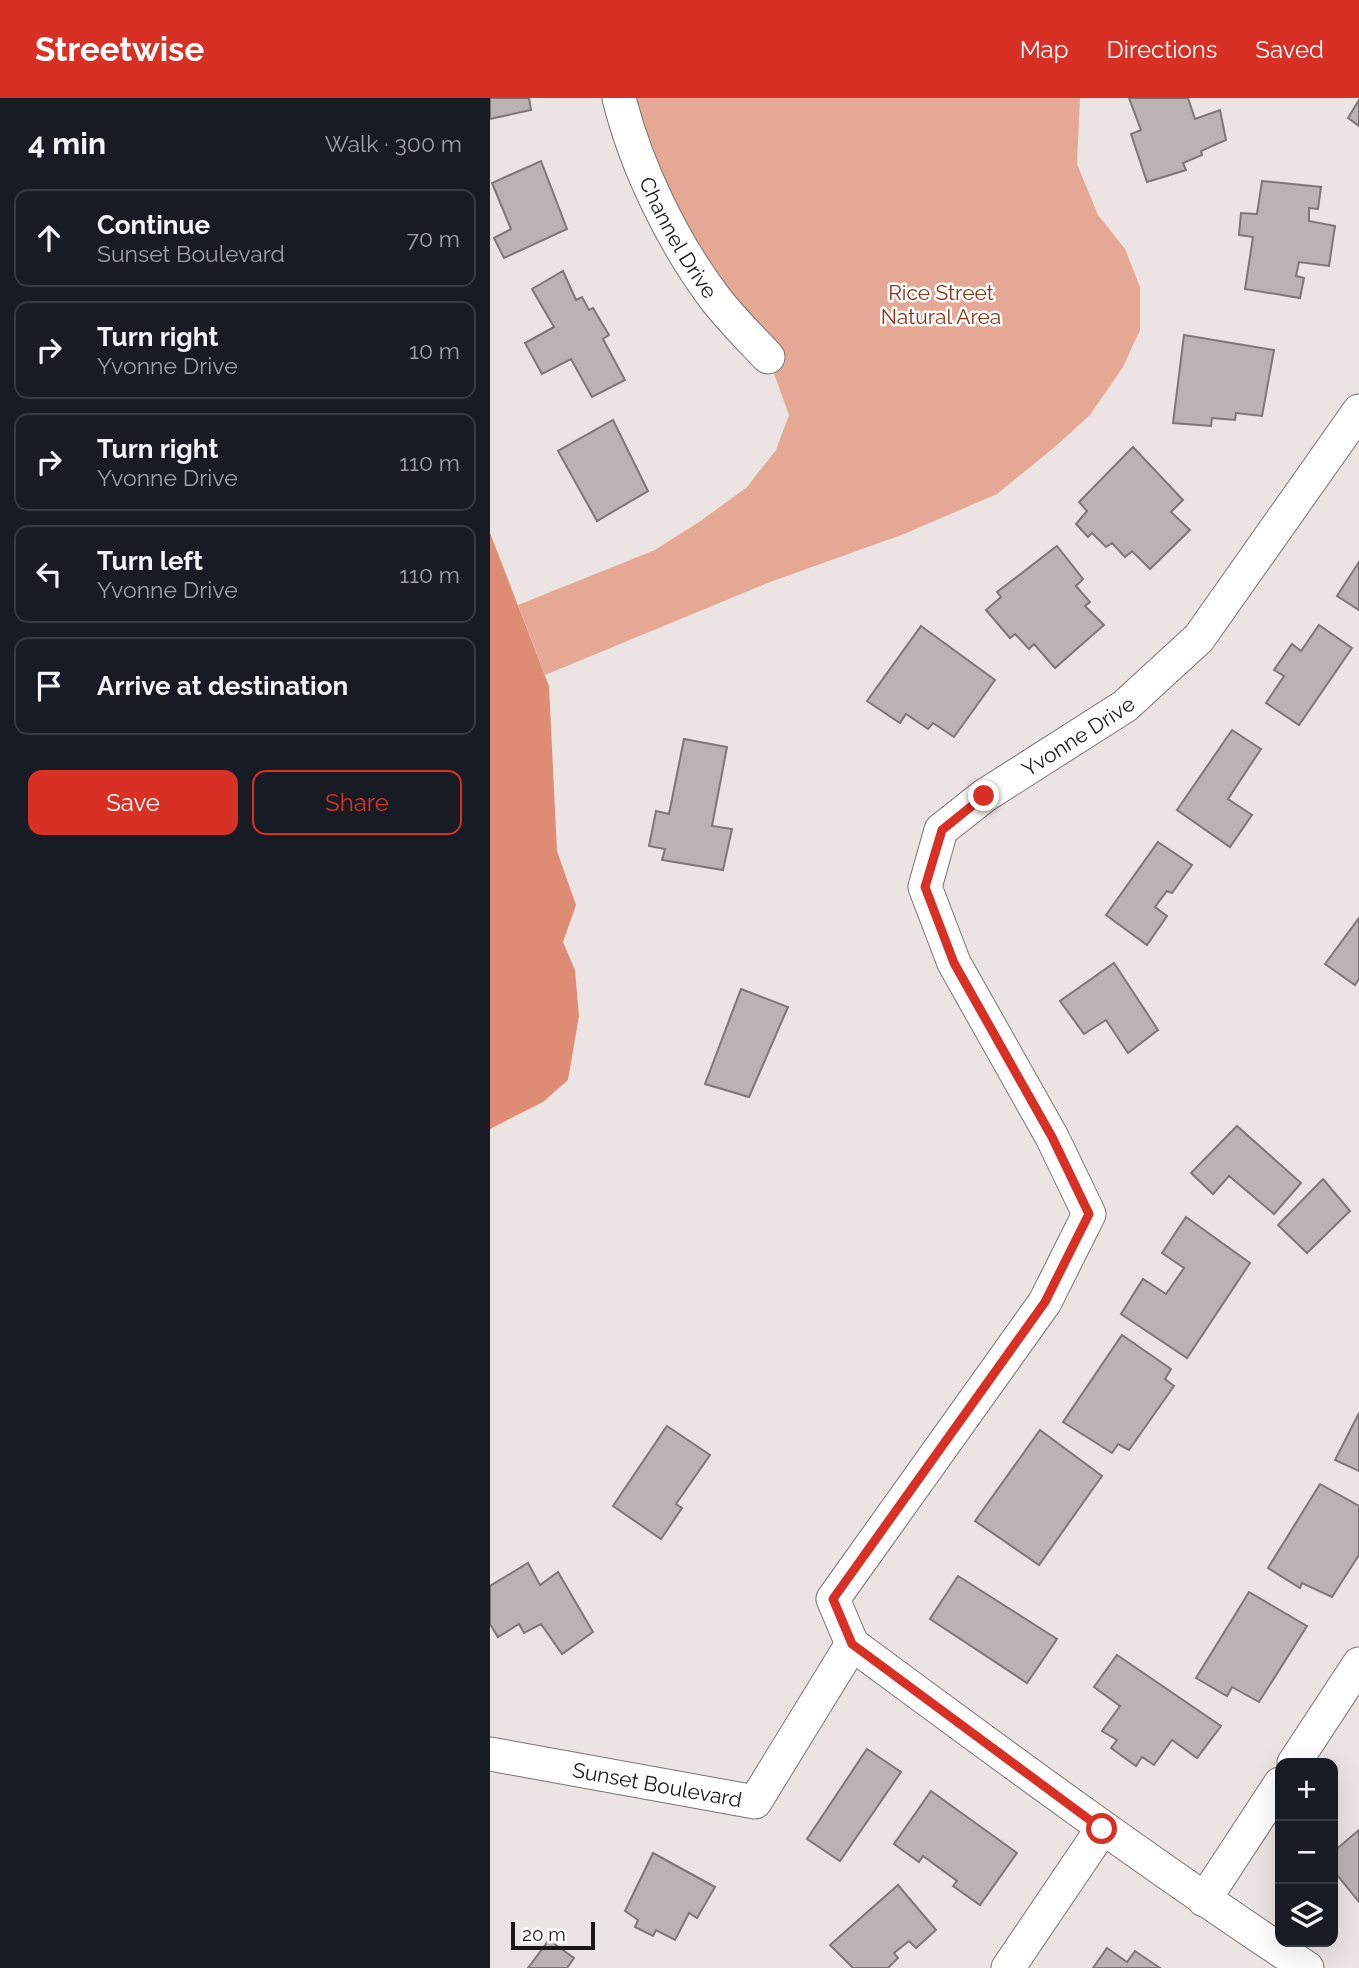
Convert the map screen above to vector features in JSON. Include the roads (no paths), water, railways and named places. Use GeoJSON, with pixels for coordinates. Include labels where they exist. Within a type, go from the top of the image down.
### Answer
{"type":"FeatureCollection","features":[{"type":"Feature","properties":{"kind":"street","name":"Channel Drive"},"geometry":{"type":"LineString","coordinates":[[619,98],[625,122],[662,212],[691,264],[719,303],[768,357]]}},
{"type":"Feature","properties":{"kind":"street","name":"Yvonne Drive"},"geometry":{"type":"LineString","coordinates":[[852,1644],[833,1599],[1045,1302],[1089,1214],[1052,1137],[954,963],[925,887],[942,830],[984,796],[1125,706],[1199,639],[1359,411]]}},
{"type":"Feature","properties":{"kind":"street","name":"Sunset Boulevard"},"geometry":{"type":"LineString","coordinates":[[490,1754],[755,1802],[852,1644]]}},
{"type":"Feature","properties":{"kind":"street"},"geometry":{"type":"LineString","coordinates":[[852,1644],[1102,1829],[1307,1968]]}},
{"type":"Feature","properties":{"kind":"street"},"geometry":{"type":"LineString","coordinates":[[1297,1758],[1359,1664]]}},
{"type":"Feature","properties":{"kind":"street"},"geometry":{"type":"LineString","coordinates":[[1204,1900],[1275,1792]]}},
{"type":"Feature","properties":{"kind":"street"},"geometry":{"type":"LineString","coordinates":[[1008,1968],[1102,1829]]}},
{"type":"Feature","properties":{"kind":"park label","name":"Rice Street Natural Area"},"geometry":{"type":"Point","coordinates":[941,304]}}]}
